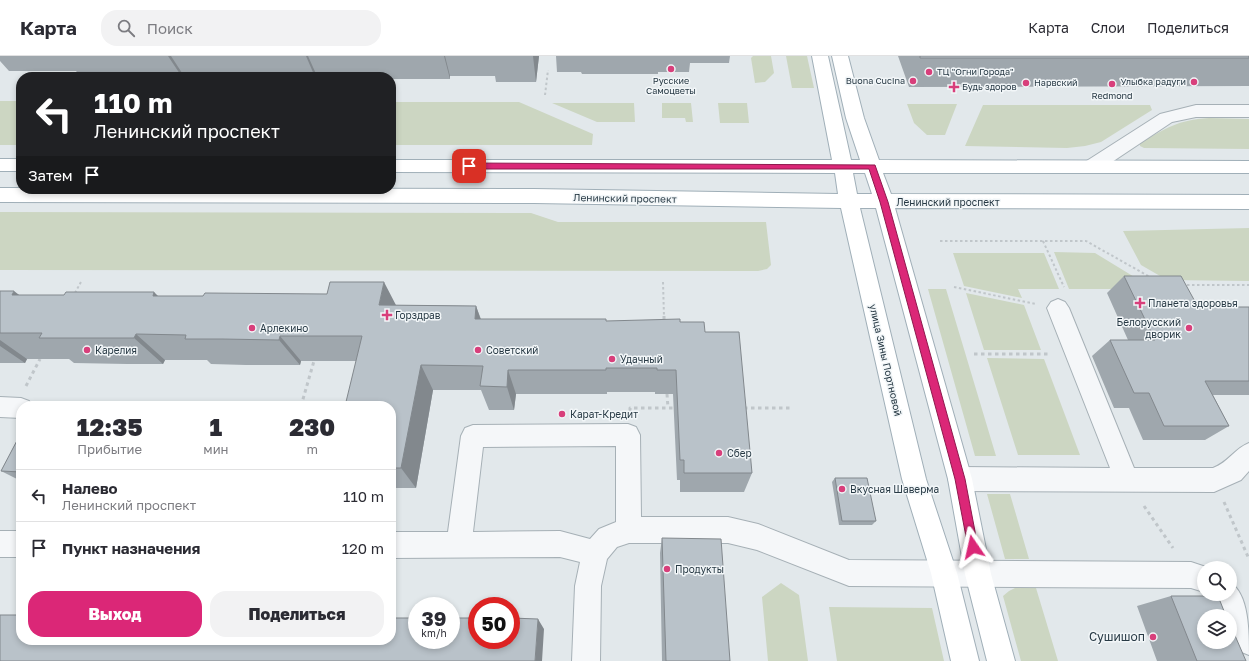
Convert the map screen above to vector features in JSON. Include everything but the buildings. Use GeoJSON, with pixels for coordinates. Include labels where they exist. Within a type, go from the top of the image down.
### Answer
{"type":"FeatureCollection","features":[{"type":"Feature","properties":{"kind":"main road","name":"улица Зины Портновой"},"geometry":{"type":"LineString","coordinates":[[820,56],[834,118],[848,202],[914,479],[944,574],[965,661]]}},
{"type":"Feature","properties":{"kind":"main road"},"geometry":{"type":"LineString","coordinates":[[840,56],[855,118],[884,202],[960,479],[978,574],[1001,661]]}},
{"type":"Feature","properties":{"kind":"main road"},"geometry":{"type":"LineString","coordinates":[[0,164],[16,165]]}},
{"type":"Feature","properties":{"kind":"main road"},"geometry":{"type":"LineString","coordinates":[[396,166],[1249,167]]}},
{"type":"Feature","properties":{"kind":"main road","name":"Ленинский проспект"},"geometry":{"type":"LineString","coordinates":[[0,195],[534,196],[848,202],[1249,202]]}},
{"type":"Feature","properties":{"kind":"street"},"geometry":{"type":"LineString","coordinates":[[1091,167],[1166,118],[1196,111],[1249,111]]}},
{"type":"Feature","properties":{"kind":"street"},"geometry":{"type":"LineString","coordinates":[[1058,308],[1127,480]]}},
{"type":"Feature","properties":{"kind":"street"},"geometry":{"type":"LineString","coordinates":[[0,407],[16,408]]}},
{"type":"Feature","properties":{"kind":"street"},"geometry":{"type":"LineString","coordinates":[[459,545],[473,436],[628,435],[629,530]]}},
{"type":"Feature","properties":{"kind":"street"},"geometry":{"type":"LineString","coordinates":[[960,479],[1214,480],[1232,472],[1249,454]]}},
{"type":"Feature","properties":{"kind":"street"},"geometry":{"type":"LineString","coordinates":[[586,661],[588,586],[595,553],[608,538],[629,530],[728,530],[758,537],[849,573],[1197,577]]}},
{"type":"Feature","properties":{"kind":"street"},"geometry":{"type":"LineString","coordinates":[[0,544],[16,544]]}},
{"type":"Feature","properties":{"kind":"street"},"geometry":{"type":"LineString","coordinates":[[396,545],[560,544],[595,553]]}},
{"type":"Feature","properties":{"kind":"street"},"geometry":{"type":"LineString","coordinates":[[1231,601],[1249,640]]}},
{"type":"Feature","properties":{"kind":"path"},"geometry":{"type":"LineString","coordinates":[[545,96],[548,70]]}},
{"type":"Feature","properties":{"kind":"path"},"geometry":{"type":"LineString","coordinates":[[954,288],[1058,308],[1064,289],[1043,240]]}},
{"type":"Feature","properties":{"kind":"path"},"geometry":{"type":"LineString","coordinates":[[940,241],[1086,240],[1151,277]]}},
{"type":"Feature","properties":{"kind":"path"},"geometry":{"type":"LineString","coordinates":[[71,299],[82,280]]}},
{"type":"Feature","properties":{"kind":"path"},"geometry":{"type":"LineString","coordinates":[[663,282],[664,329]]}},
{"type":"Feature","properties":{"kind":"path"},"geometry":{"type":"LineString","coordinates":[[1180,285],[1249,285]]}},
{"type":"Feature","properties":{"kind":"path"},"geometry":{"type":"LineString","coordinates":[[974,354],[1076,354]]}},
{"type":"Feature","properties":{"kind":"path"},"geometry":{"type":"LineString","coordinates":[[303,401],[314,361]]}},
{"type":"Feature","properties":{"kind":"path"},"geometry":{"type":"LineString","coordinates":[[667,394],[668,408],[680,408]]}},
{"type":"Feature","properties":{"kind":"path"},"geometry":{"type":"LineString","coordinates":[[739,408],[791,408]]}},
{"type":"Feature","properties":{"kind":"path"},"geometry":{"type":"LineString","coordinates":[[1127,480],[1197,576]]}},
{"type":"Feature","properties":{"kind":"path"},"geometry":{"type":"LineString","coordinates":[[1214,480],[1249,559]]}},
{"type":"Feature","properties":{"kind":"green space"},"geometry":{"type":"Polygon","coordinates":[[[753,56],[771,56],[774,73],[765,82],[755,83],[751,58],[753,56]]]}},
{"type":"Feature","properties":{"kind":"green space"},"geometry":{"type":"Polygon","coordinates":[[[786,56],[807,56],[814,88],[792,88],[786,56]]]}},
{"type":"Feature","properties":{"kind":"green space"},"geometry":{"type":"Polygon","coordinates":[[[0,101],[16,101],[16,145],[0,145],[0,101]]]}},
{"type":"Feature","properties":{"kind":"green space"},"geometry":{"type":"Polygon","coordinates":[[[396,102],[519,102],[593,134],[592,145],[396,145],[396,102]]]}},
{"type":"Feature","properties":{"kind":"green space"},"geometry":{"type":"Polygon","coordinates":[[[552,103],[634,103],[635,122],[597,122],[552,103]]]}},
{"type":"Feature","properties":{"kind":"green space"},"geometry":{"type":"Polygon","coordinates":[[[662,103],[691,103],[693,122],[686,122],[685,118],[662,118],[662,103]]]}},
{"type":"Feature","properties":{"kind":"green space"},"geometry":{"type":"Polygon","coordinates":[[[718,103],[747,103],[749,123],[720,123],[718,103]]]}},
{"type":"Feature","properties":{"kind":"green space"},"geometry":{"type":"Polygon","coordinates":[[[907,104],[957,104],[945,135],[927,135],[914,123],[907,104]]]}},
{"type":"Feature","properties":{"kind":"green space"},"geometry":{"type":"Polygon","coordinates":[[[983,105],[1150,105],[1152,110],[1101,142],[1085,146],[1067,148],[965,146],[983,105]]]}},
{"type":"Feature","properties":{"kind":"green space"},"geometry":{"type":"Polygon","coordinates":[[[1209,118],[1249,119],[1249,149],[1144,148],[1140,146],[1140,143],[1180,123],[1209,118]]]}},
{"type":"Feature","properties":{"kind":"green space"},"geometry":{"type":"Polygon","coordinates":[[[0,212],[531,213],[558,222],[766,222],[771,265],[767,269],[758,271],[0,270],[0,212]]]}},
{"type":"Feature","properties":{"kind":"green space"},"geometry":{"type":"Polygon","coordinates":[[[1249,228],[1249,281],[1167,280],[1141,265],[1123,231],[1249,228]]]}},
{"type":"Feature","properties":{"kind":"green space"},"geometry":{"type":"Polygon","coordinates":[[[1054,252],[1095,253],[1154,289],[1069,289],[1054,252]]]}},
{"type":"Feature","properties":{"kind":"green space"},"geometry":{"type":"Polygon","coordinates":[[[953,253],[1044,253],[1059,289],[1018,289],[1022,298],[964,286],[953,253]]]}},
{"type":"Feature","properties":{"kind":"green space"},"geometry":{"type":"Polygon","coordinates":[[[928,289],[946,289],[996,456],[975,456],[928,289]]]}},
{"type":"Feature","properties":{"kind":"green space"},"geometry":{"type":"Polygon","coordinates":[[[966,293],[1024,305],[1041,350],[984,350],[966,293]]]}},
{"type":"Feature","properties":{"kind":"green space"},"geometry":{"type":"Polygon","coordinates":[[[987,358],[1044,359],[1080,455],[1018,455],[987,358]]]}},
{"type":"Feature","properties":{"kind":"green space"},"geometry":{"type":"Polygon","coordinates":[[[987,494],[1010,494],[1029,559],[1005,559],[987,494]]]}},
{"type":"Feature","properties":{"kind":"green space"},"geometry":{"type":"Polygon","coordinates":[[[781,583],[799,595],[808,661],[768,661],[762,597],[781,583]]]}},
{"type":"Feature","properties":{"kind":"green space"},"geometry":{"type":"Polygon","coordinates":[[[1015,588],[1036,588],[1058,661],[1021,661],[1003,596],[1015,588]]]}},
{"type":"Feature","properties":{"kind":"green space"},"geometry":{"type":"Polygon","coordinates":[[[829,607],[932,608],[944,661],[837,661],[829,607]]]}},
{"type":"Feature","properties":{"kind":"place","name":"Русские Самоцветы"},"geometry":{"type":"Point","coordinates":[671,69]}},
{"type":"Feature","properties":{"kind":"place","name":"ТЦ \"Огни Города\""},"geometry":{"type":"Point","coordinates":[929,72]}},
{"type":"Feature","properties":{"kind":"place","name":"Buona Cucina"},"geometry":{"type":"Point","coordinates":[913,81]}},
{"type":"Feature","properties":{"kind":"place","name":"Улыбка радуги"},"geometry":{"type":"Point","coordinates":[1194,82]}},
{"type":"Feature","properties":{"kind":"place","name":"Нарвский"},"geometry":{"type":"Point","coordinates":[1026,83]}},
{"type":"Feature","properties":{"kind":"place","name":"Redmond"},"geometry":{"type":"Point","coordinates":[1112,84]}},
{"type":"Feature","properties":{"kind":"place","name":"Будь здоров"},"geometry":{"type":"Point","coordinates":[954,87]}},
{"type":"Feature","properties":{"kind":"place","name":"Планета здоровья"},"geometry":{"type":"Point","coordinates":[1140,303]}},
{"type":"Feature","properties":{"kind":"place","name":"Горздрав"},"geometry":{"type":"Point","coordinates":[387,315]}},
{"type":"Feature","properties":{"kind":"place","name":"Арлекино"},"geometry":{"type":"Point","coordinates":[252,328]}},
{"type":"Feature","properties":{"kind":"place","name":"Белорусский дворик"},"geometry":{"type":"Point","coordinates":[1189,328]}},
{"type":"Feature","properties":{"kind":"place","name":"Карелия"},"geometry":{"type":"Point","coordinates":[87,350]}},
{"type":"Feature","properties":{"kind":"place","name":"Советский"},"geometry":{"type":"Point","coordinates":[478,350]}},
{"type":"Feature","properties":{"kind":"place","name":"Удачный"},"geometry":{"type":"Point","coordinates":[612,359]}},
{"type":"Feature","properties":{"kind":"place","name":"Карат-Кредит"},"geometry":{"type":"Point","coordinates":[562,414]}},
{"type":"Feature","properties":{"kind":"place","name":"Сбер"},"geometry":{"type":"Point","coordinates":[719,453]}},
{"type":"Feature","properties":{"kind":"place","name":"Вкусная Шаверма"},"geometry":{"type":"Point","coordinates":[842,489]}},
{"type":"Feature","properties":{"kind":"place","name":"Продукты"},"geometry":{"type":"Point","coordinates":[667,569]}},
{"type":"Feature","properties":{"kind":"place","name":"Сушишоп"},"geometry":{"type":"Point","coordinates":[1153,637]}},
{"type":"Feature","properties":{"kind":"route"},"geometry":{"type":"LineString","coordinates":[[469,166],[872,167],[884,202],[960,479],[973,547]]}}]}
